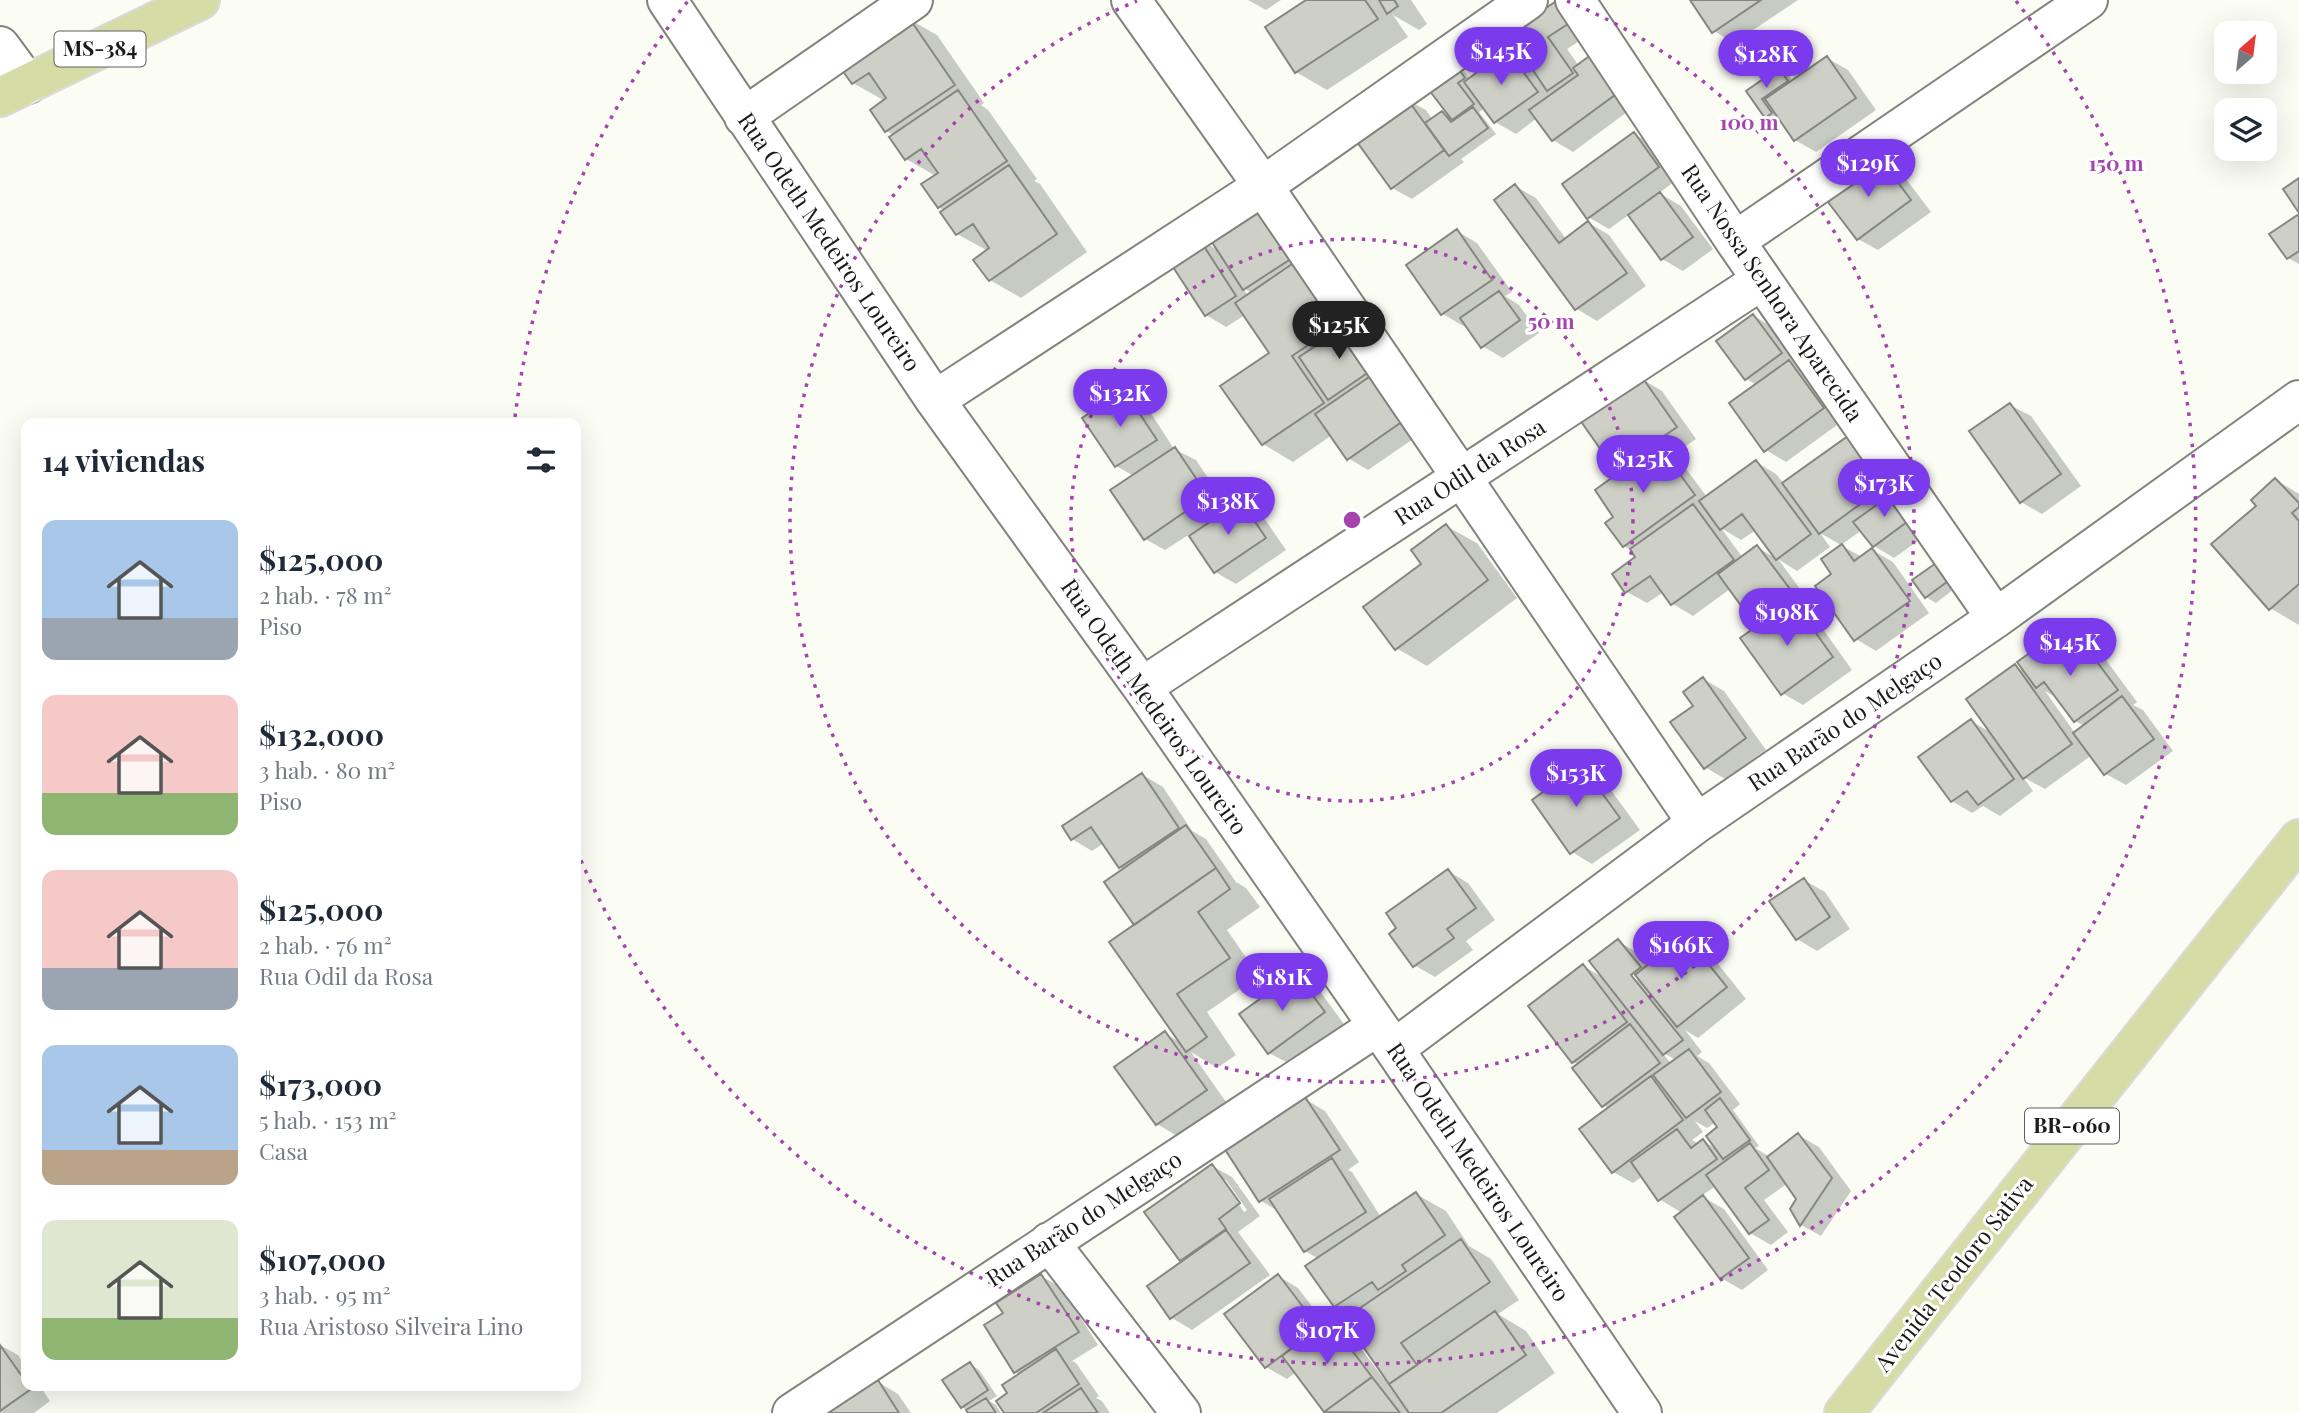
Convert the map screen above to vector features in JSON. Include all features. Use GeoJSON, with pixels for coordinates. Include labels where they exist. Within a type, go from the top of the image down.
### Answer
{"type":"FeatureCollection","features":[{"type":"Feature","properties":{"kind":"main road","name":"MS-384"},"geometry":{"type":"LineString","coordinates":[[14,91],[200,0]]}},
{"type":"Feature","properties":{"kind":"main road","name":"Avenida Teodoro Sativa"},"geometry":{"type":"LineString","coordinates":[[1844,1413],[2299,839]]}},
{"type":"Feature","properties":{"kind":"street","name":"Rua Odeth Medeiros Loureiro"},"geometry":{"type":"LineString","coordinates":[[667,0],[935,400],[1142,687],[1386,1037],[1642,1413]]}},
{"type":"Feature","properties":{"kind":"street"},"geometry":{"type":"LineString","coordinates":[[744,117],[914,0]]}},
{"type":"Feature","properties":{"kind":"street"},"geometry":{"type":"LineString","coordinates":[[1131,0],[1263,186],[1460,479],[1697,823]]}},
{"type":"Feature","properties":{"kind":"street"},"geometry":{"type":"LineString","coordinates":[[935,400],[1263,186],[1528,0]]}},
{"type":"Feature","properties":{"kind":"street","name":"Rua Nossa Senhora Aparecida"},"geometry":{"type":"LineString","coordinates":[[1575,0],[1735,241],[1996,618]]}},
{"type":"Feature","properties":{"kind":"street"},"geometry":{"type":"LineString","coordinates":[[1735,241],[2088,0]]}},
{"type":"Feature","properties":{"kind":"street"},"geometry":{"type":"LineString","coordinates":[[0,46],[14,91]]}},
{"type":"Feature","properties":{"kind":"street","name":"Rua Odil da Rosa"},"geometry":{"type":"LineString","coordinates":[[1142,687],[1762,280]]}},
{"type":"Feature","properties":{"kind":"street","name":"Rua Barão do Melgaço"},"geometry":{"type":"LineString","coordinates":[[792,1413],[1049,1242],[1386,1037],[1996,618],[2299,400]]}},
{"type":"Feature","properties":{"kind":"street"},"geometry":{"type":"LineString","coordinates":[[1049,1242],[1181,1413]]}},
{"type":"Feature","properties":{"kind":"building"},"geometry":{"type":"Polygon","coordinates":[[[1306,0],[1365,0],[1378,19],[1295,73],[1265,27],[1306,0]]]}},
{"type":"Feature","properties":{"kind":"building"},"geometry":{"type":"Polygon","coordinates":[[[1379,0],[1394,0],[1398,6],[1387,14],[1379,0]]]}},
{"type":"Feature","properties":{"kind":"building"},"geometry":{"type":"Polygon","coordinates":[[[1558,0],[1574,20],[1548,37],[1573,73],[1547,91],[1508,33],[1558,0]]]}},
{"type":"Feature","properties":{"kind":"building"},"geometry":{"type":"Polygon","coordinates":[[[1690,0],[1761,0],[1712,33],[1690,0]]]}},
{"type":"Feature","properties":{"kind":"building"},"geometry":{"type":"Polygon","coordinates":[[[907,15],[955,85],[885,132],[870,110],[886,98],[869,73],[852,84],[837,63],[907,15]]]}},
{"type":"Feature","properties":{"kind":"building"},"geometry":{"type":"Polygon","coordinates":[[[1507,50],[1538,92],[1494,123],[1464,82],[1507,50]]]}},
{"type":"Feature","properties":{"kind":"building"},"geometry":{"type":"Polygon","coordinates":[[[1591,55],[1619,92],[1552,141],[1529,110],[1578,75],[1573,68],[1591,55]]]}},
{"type":"Feature","properties":{"kind":"building"},"geometry":{"type":"Polygon","coordinates":[[[1827,56],[1856,98],[1794,141],[1765,99],[1827,56]]]}},
{"type":"Feature","properties":{"kind":"building"},"geometry":{"type":"Polygon","coordinates":[[[1456,65],[1465,78],[1458,83],[1474,104],[1452,120],[1426,86],[1456,65]]]}},
{"type":"Feature","properties":{"kind":"building"},"geometry":{"type":"Polygon","coordinates":[[[1779,68],[1788,81],[1762,99],[1772,113],[1765,118],[1746,91],[1779,68]]]}},
{"type":"Feature","properties":{"kind":"building"},"geometry":{"type":"Polygon","coordinates":[[[958,90],[1007,161],[938,208],[921,184],[938,173],[921,149],[905,160],[889,137],[958,90]]]}},
{"type":"Feature","properties":{"kind":"building"},"geometry":{"type":"Polygon","coordinates":[[[1405,96],[1444,150],[1391,189],[1352,135],[1405,96]]]}},
{"type":"Feature","properties":{"kind":"building"},"geometry":{"type":"Polygon","coordinates":[[[1473,107],[1488,128],[1449,156],[1425,123],[1442,111],[1451,122],[1473,107]]]}},
{"type":"Feature","properties":{"kind":"building"},"geometry":{"type":"Polygon","coordinates":[[[1634,132],[1659,167],[1587,219],[1562,184],[1634,132]]]}},
{"type":"Feature","properties":{"kind":"building"},"geometry":{"type":"Polygon","coordinates":[[[1864,164],[1872,175],[1885,165],[1911,200],[1857,240],[1828,202],[1839,193],[1834,186],[1864,164]]]}},
{"type":"Feature","properties":{"kind":"building"},"geometry":{"type":"Polygon","coordinates":[[[1009,165],[1057,234],[989,281],[973,260],[989,248],[973,224],[956,235],[940,212],[1009,165]]]}},
{"type":"Feature","properties":{"kind":"building"},"geometry":{"type":"Polygon","coordinates":[[[2299,178],[2299,213],[2283,189],[2299,178]]]}},
{"type":"Feature","properties":{"kind":"building"},"geometry":{"type":"Polygon","coordinates":[[[1515,184],[1559,243],[1588,221],[1627,273],[1575,310],[1494,200],[1515,184]]]}},
{"type":"Feature","properties":{"kind":"building"},"geometry":{"type":"Polygon","coordinates":[[[1660,192],[1693,237],[1661,260],[1628,215],[1660,192]]]}},
{"type":"Feature","properties":{"kind":"building"},"geometry":{"type":"Polygon","coordinates":[[[1263,196],[1300,253],[1243,290],[1206,233],[1263,196]]]}},
{"type":"Feature","properties":{"kind":"building"},"geometry":{"type":"Polygon","coordinates":[[[2299,214],[2299,251],[2287,259],[2269,234],[2299,214]]]}},
{"type":"Feature","properties":{"kind":"building"},"geometry":{"type":"Polygon","coordinates":[[[1457,229],[1492,280],[1441,315],[1406,265],[1457,229]]]}},
{"type":"Feature","properties":{"kind":"building"},"geometry":{"type":"Polygon","coordinates":[[[1198,237],[1236,296],[1205,316],[1171,264],[1198,237]]]}},
{"type":"Feature","properties":{"kind":"building"},"geometry":{"type":"Polygon","coordinates":[[[1304,256],[1347,319],[1292,356],[1324,403],[1262,445],[1220,386],[1269,353],[1235,303],[1304,256]]]}},
{"type":"Feature","properties":{"kind":"building"},"geometry":{"type":"Polygon","coordinates":[[[1499,291],[1520,320],[1481,348],[1460,318],[1499,291]]]}},
{"type":"Feature","properties":{"kind":"building"},"geometry":{"type":"Polygon","coordinates":[[[1753,314],[1782,353],[1745,380],[1716,341],[1753,314]]]}},
{"type":"Feature","properties":{"kind":"building"},"geometry":{"type":"Polygon","coordinates":[[[1350,323],[1379,365],[1328,400],[1299,357],[1350,323]]]}},
{"type":"Feature","properties":{"kind":"building"},"geometry":{"type":"Polygon","coordinates":[[[1789,360],[1824,408],[1764,452],[1729,403],[1789,360]]]}},
{"type":"Feature","properties":{"kind":"building"},"geometry":{"type":"Polygon","coordinates":[[[1381,369],[1413,414],[1347,460],[1315,414],[1381,369]]]}},
{"type":"Feature","properties":{"kind":"building"},"geometry":{"type":"Polygon","coordinates":[[[1642,377],[1677,427],[1615,470],[1580,420],[1642,377]]]}},
{"type":"Feature","properties":{"kind":"building"},"geometry":{"type":"Polygon","coordinates":[[[1124,390],[1157,440],[1115,467],[1082,418],[1124,390]]]}},
{"type":"Feature","properties":{"kind":"building"},"geometry":{"type":"Polygon","coordinates":[[[2010,403],[2061,474],[2020,503],[1969,431],[2010,403]]]}},
{"type":"Feature","properties":{"kind":"building"},"geometry":{"type":"Polygon","coordinates":[[[1848,436],[1884,487],[1819,534],[1782,483],[1848,436]]]}},
{"type":"Feature","properties":{"kind":"building"},"geometry":{"type":"Polygon","coordinates":[[[1658,444],[1695,495],[1623,547],[1605,523],[1613,517],[1595,490],[1658,444]]]}},
{"type":"Feature","properties":{"kind":"building"},"geometry":{"type":"Polygon","coordinates":[[[1175,447],[1208,496],[1144,540],[1110,490],[1175,447]]]}},
{"type":"Feature","properties":{"kind":"building"},"geometry":{"type":"Polygon","coordinates":[[[1756,460],[1811,534],[1776,560],[1742,514],[1720,530],[1699,501],[1756,460]]]}},
{"type":"Feature","properties":{"kind":"building"},"geometry":{"type":"Polygon","coordinates":[[[2275,478],[2299,503],[2299,507],[2292,513],[2299,521],[2299,584],[2269,610],[2211,544],[2256,506],[2251,500],[2275,478]]]}},
{"type":"Feature","properties":{"kind":"building"},"geometry":{"type":"Polygon","coordinates":[[[1896,491],[1915,516],[1873,547],[1853,522],[1896,491]]]}},
{"type":"Feature","properties":{"kind":"building"},"geometry":{"type":"Polygon","coordinates":[[[1241,501],[1266,538],[1214,573],[1189,536],[1241,501]]]}},
{"type":"Feature","properties":{"kind":"building"},"geometry":{"type":"Polygon","coordinates":[[[1693,504],[1734,560],[1671,605],[1650,576],[1625,593],[1612,574],[1635,557],[1630,549],[1693,504]]]}},
{"type":"Feature","properties":{"kind":"building"},"geometry":{"type":"Polygon","coordinates":[[[1446,524],[1488,580],[1395,650],[1363,607],[1421,564],[1411,550],[1446,524]]]}},
{"type":"Feature","properties":{"kind":"building"},"geometry":{"type":"Polygon","coordinates":[[[1842,544],[1854,561],[1872,548],[1910,601],[1854,641],[1815,586],[1831,574],[1821,559],[1842,544]]]}},
{"type":"Feature","properties":{"kind":"building"},"geometry":{"type":"Polygon","coordinates":[[[1757,545],[1790,589],[1750,618],[1718,574],[1757,545]]]}},
{"type":"Feature","properties":{"kind":"building"},"geometry":{"type":"Polygon","coordinates":[[[1946,556],[1959,573],[1925,598],[1912,580],[1946,556]]]}},
{"type":"Feature","properties":{"kind":"building"},"geometry":{"type":"Polygon","coordinates":[[[1793,601],[1833,657],[1781,695],[1740,638],[1793,601]]]}},
{"type":"Feature","properties":{"kind":"building"},"geometry":{"type":"Polygon","coordinates":[[[2045,642],[2058,660],[2082,642],[2118,690],[2074,722],[2044,682],[2036,688],[2017,662],[2045,642]]]}},
{"type":"Feature","properties":{"kind":"building"},"geometry":{"type":"Polygon","coordinates":[[[2015,664],[2072,744],[2023,779],[1966,699],[2015,664]]]}},
{"type":"Feature","properties":{"kind":"building"},"geometry":{"type":"Polygon","coordinates":[[[1703,677],[1746,738],[1704,769],[1670,722],[1693,706],[1683,692],[1703,677]]]}},
{"type":"Feature","properties":{"kind":"building"},"geometry":{"type":"Polygon","coordinates":[[[2122,696],[2154,739],[2104,775],[2073,733],[2122,696]]]}},
{"type":"Feature","properties":{"kind":"building"},"geometry":{"type":"Polygon","coordinates":[[[1971,719],[2014,779],[1978,805],[1967,791],[1951,802],[1918,757],[1971,719]]]}},
{"type":"Feature","properties":{"kind":"building"},"geometry":{"type":"Polygon","coordinates":[[[1581,764],[1620,818],[1570,854],[1532,800],[1581,764]]]}},
{"type":"Feature","properties":{"kind":"building"},"geometry":{"type":"Polygon","coordinates":[[[1142,773],[1179,828],[1119,868],[1091,827],[1071,840],[1062,826],[1142,773]]]}},
{"type":"Feature","properties":{"kind":"building"},"geometry":{"type":"Polygon","coordinates":[[[1186,825],[1216,868],[1134,925],[1104,882],[1186,825]]]}},
{"type":"Feature","properties":{"kind":"building"},"geometry":{"type":"Polygon","coordinates":[[[1216,868],[1230,889],[1198,912],[1230,958],[1177,994],[1207,1037],[1186,1052],[1109,942],[1216,868]]]}},
{"type":"Feature","properties":{"kind":"building"},"geometry":{"type":"Polygon","coordinates":[[[1448,869],[1476,908],[1447,929],[1454,938],[1413,967],[1389,934],[1396,928],[1386,913],[1448,869]]]}},
{"type":"Feature","properties":{"kind":"building"},"geometry":{"type":"Polygon","coordinates":[[[1804,878],[1830,917],[1796,940],[1769,901],[1804,878]]]}},
{"type":"Feature","properties":{"kind":"building"},"geometry":{"type":"Polygon","coordinates":[[[1685,935],[1727,987],[1677,1027],[1635,975],[1685,935]]]}},
{"type":"Feature","properties":{"kind":"building"},"geometry":{"type":"Polygon","coordinates":[[[1618,939],[1641,967],[1631,975],[1683,1040],[1663,1055],[1589,961],[1618,939]]]}},
{"type":"Feature","properties":{"kind":"building"},"geometry":{"type":"Polygon","coordinates":[[[1583,964],[1627,1022],[1572,1063],[1528,1006],[1583,964]]]}},
{"type":"Feature","properties":{"kind":"building"},"geometry":{"type":"Polygon","coordinates":[[[1296,973],[1325,1012],[1268,1054],[1239,1014],[1296,973]]]}},
{"type":"Feature","properties":{"kind":"building"},"geometry":{"type":"Polygon","coordinates":[[[1630,1024],[1660,1063],[1602,1107],[1572,1068],[1630,1024]]]}},
{"type":"Feature","properties":{"kind":"building"},"geometry":{"type":"Polygon","coordinates":[[[1165,1031],[1207,1090],[1156,1125],[1114,1067],[1165,1031]]]}},
{"type":"Feature","properties":{"kind":"building"},"geometry":{"type":"Polygon","coordinates":[[[1689,1049],[1721,1092],[1686,1118],[1653,1075],[1689,1049]]]}},
{"type":"Feature","properties":{"kind":"building"},"geometry":{"type":"Polygon","coordinates":[[[1651,1076],[1683,1120],[1612,1173],[1579,1129],[1651,1076]]]}},
{"type":"Feature","properties":{"kind":"building"},"geometry":{"type":"Polygon","coordinates":[[[1305,1097],[1340,1150],[1259,1202],[1224,1148],[1305,1097]]]}},
{"type":"Feature","properties":{"kind":"building"},"geometry":{"type":"Polygon","coordinates":[[[1720,1098],[1750,1140],[1723,1159],[1706,1136],[1717,1127],[1705,1110],[1720,1098]]]}},
{"type":"Feature","properties":{"kind":"building"},"geometry":{"type":"Polygon","coordinates":[[[1677,1129],[1691,1148],[1703,1139],[1717,1159],[1658,1201],[1631,1162],[1677,1129]]]}},
{"type":"Feature","properties":{"kind":"building"},"geometry":{"type":"Polygon","coordinates":[[[1798,1133],[1832,1178],[1800,1226],[1790,1209],[1796,1199],[1767,1157],[1798,1133]]]}},
{"type":"Feature","properties":{"kind":"building"},"geometry":{"type":"Polygon","coordinates":[[[1750,1143],[1769,1170],[1745,1188],[1769,1220],[1749,1234],[1706,1175],[1750,1143]]]}},
{"type":"Feature","properties":{"kind":"building"},"geometry":{"type":"Polygon","coordinates":[[[1332,1158],[1366,1212],[1304,1252],[1269,1199],[1332,1158]]]}},
{"type":"Feature","properties":{"kind":"building"},"geometry":{"type":"Polygon","coordinates":[[[1212,1164],[1240,1203],[1219,1219],[1226,1229],[1180,1261],[1144,1212],[1212,1164]]]}},
{"type":"Feature","properties":{"kind":"building"},"geometry":{"type":"Polygon","coordinates":[[[1416,1192],[1445,1235],[1402,1265],[1406,1271],[1378,1290],[1372,1282],[1334,1307],[1305,1266],[1416,1192]]]}},
{"type":"Feature","properties":{"kind":"building"},"geometry":{"type":"Polygon","coordinates":[[[1703,1195],[1749,1258],[1720,1279],[1674,1217],[1703,1195]]]}},
{"type":"Feature","properties":{"kind":"building"},"geometry":{"type":"Polygon","coordinates":[[[1226,1230],[1250,1263],[1170,1319],[1147,1286],[1226,1230]]]}},
{"type":"Feature","properties":{"kind":"building"},"geometry":{"type":"Polygon","coordinates":[[[1461,1239],[1490,1282],[1401,1343],[1417,1365],[1389,1384],[1344,1319],[1461,1239]]]}},
{"type":"Feature","properties":{"kind":"building"},"geometry":{"type":"Polygon","coordinates":[[[1041,1274],[1079,1332],[1014,1373],[984,1325],[1003,1313],[996,1303],[1041,1274]]]}},
{"type":"Feature","properties":{"kind":"building"},"geometry":{"type":"Polygon","coordinates":[[[1278,1274],[1319,1328],[1265,1368],[1224,1314],[1278,1274]]]}},
{"type":"Feature","properties":{"kind":"building"},"geometry":{"type":"Polygon","coordinates":[[[1495,1311],[1526,1355],[1441,1413],[1409,1413],[1389,1384],[1495,1311]]]}},
{"type":"Feature","properties":{"kind":"building"},"geometry":{"type":"Polygon","coordinates":[[[1329,1320],[1372,1377],[1324,1412],[1282,1356],[1329,1320]]]}},
{"type":"Feature","properties":{"kind":"building"},"geometry":{"type":"Polygon","coordinates":[[[0,1345],[21,1375],[21,1391],[28,1391],[0,1411],[0,1345]]]}},
{"type":"Feature","properties":{"kind":"building"},"geometry":{"type":"Polygon","coordinates":[[[1056,1349],[1079,1384],[1036,1413],[1004,1413],[996,1401],[1007,1393],[1002,1385],[1056,1349]]]}},
{"type":"Feature","properties":{"kind":"building"},"geometry":{"type":"Polygon","coordinates":[[[970,1362],[988,1390],[961,1408],[942,1380],[970,1362]]]}},
{"type":"Feature","properties":{"kind":"building"},"geometry":{"type":"Polygon","coordinates":[[[1372,1377],[1400,1413],[1323,1412],[1324,1412],[1372,1377]]]}},
{"type":"Feature","properties":{"kind":"building"},"geometry":{"type":"Polygon","coordinates":[[[878,1380],[899,1413],[826,1413],[878,1380]]]}},
{"type":"Feature","properties":{"kind":"building"},"geometry":{"type":"Polygon","coordinates":[[[1081,1388],[1098,1413],[1043,1413],[1081,1388]]]}},
{"type":"Feature","properties":{"kind":"building"},"geometry":{"type":"Polygon","coordinates":[[[986,1398],[996,1413],[968,1413],[966,1410],[986,1398]]]}}]}
